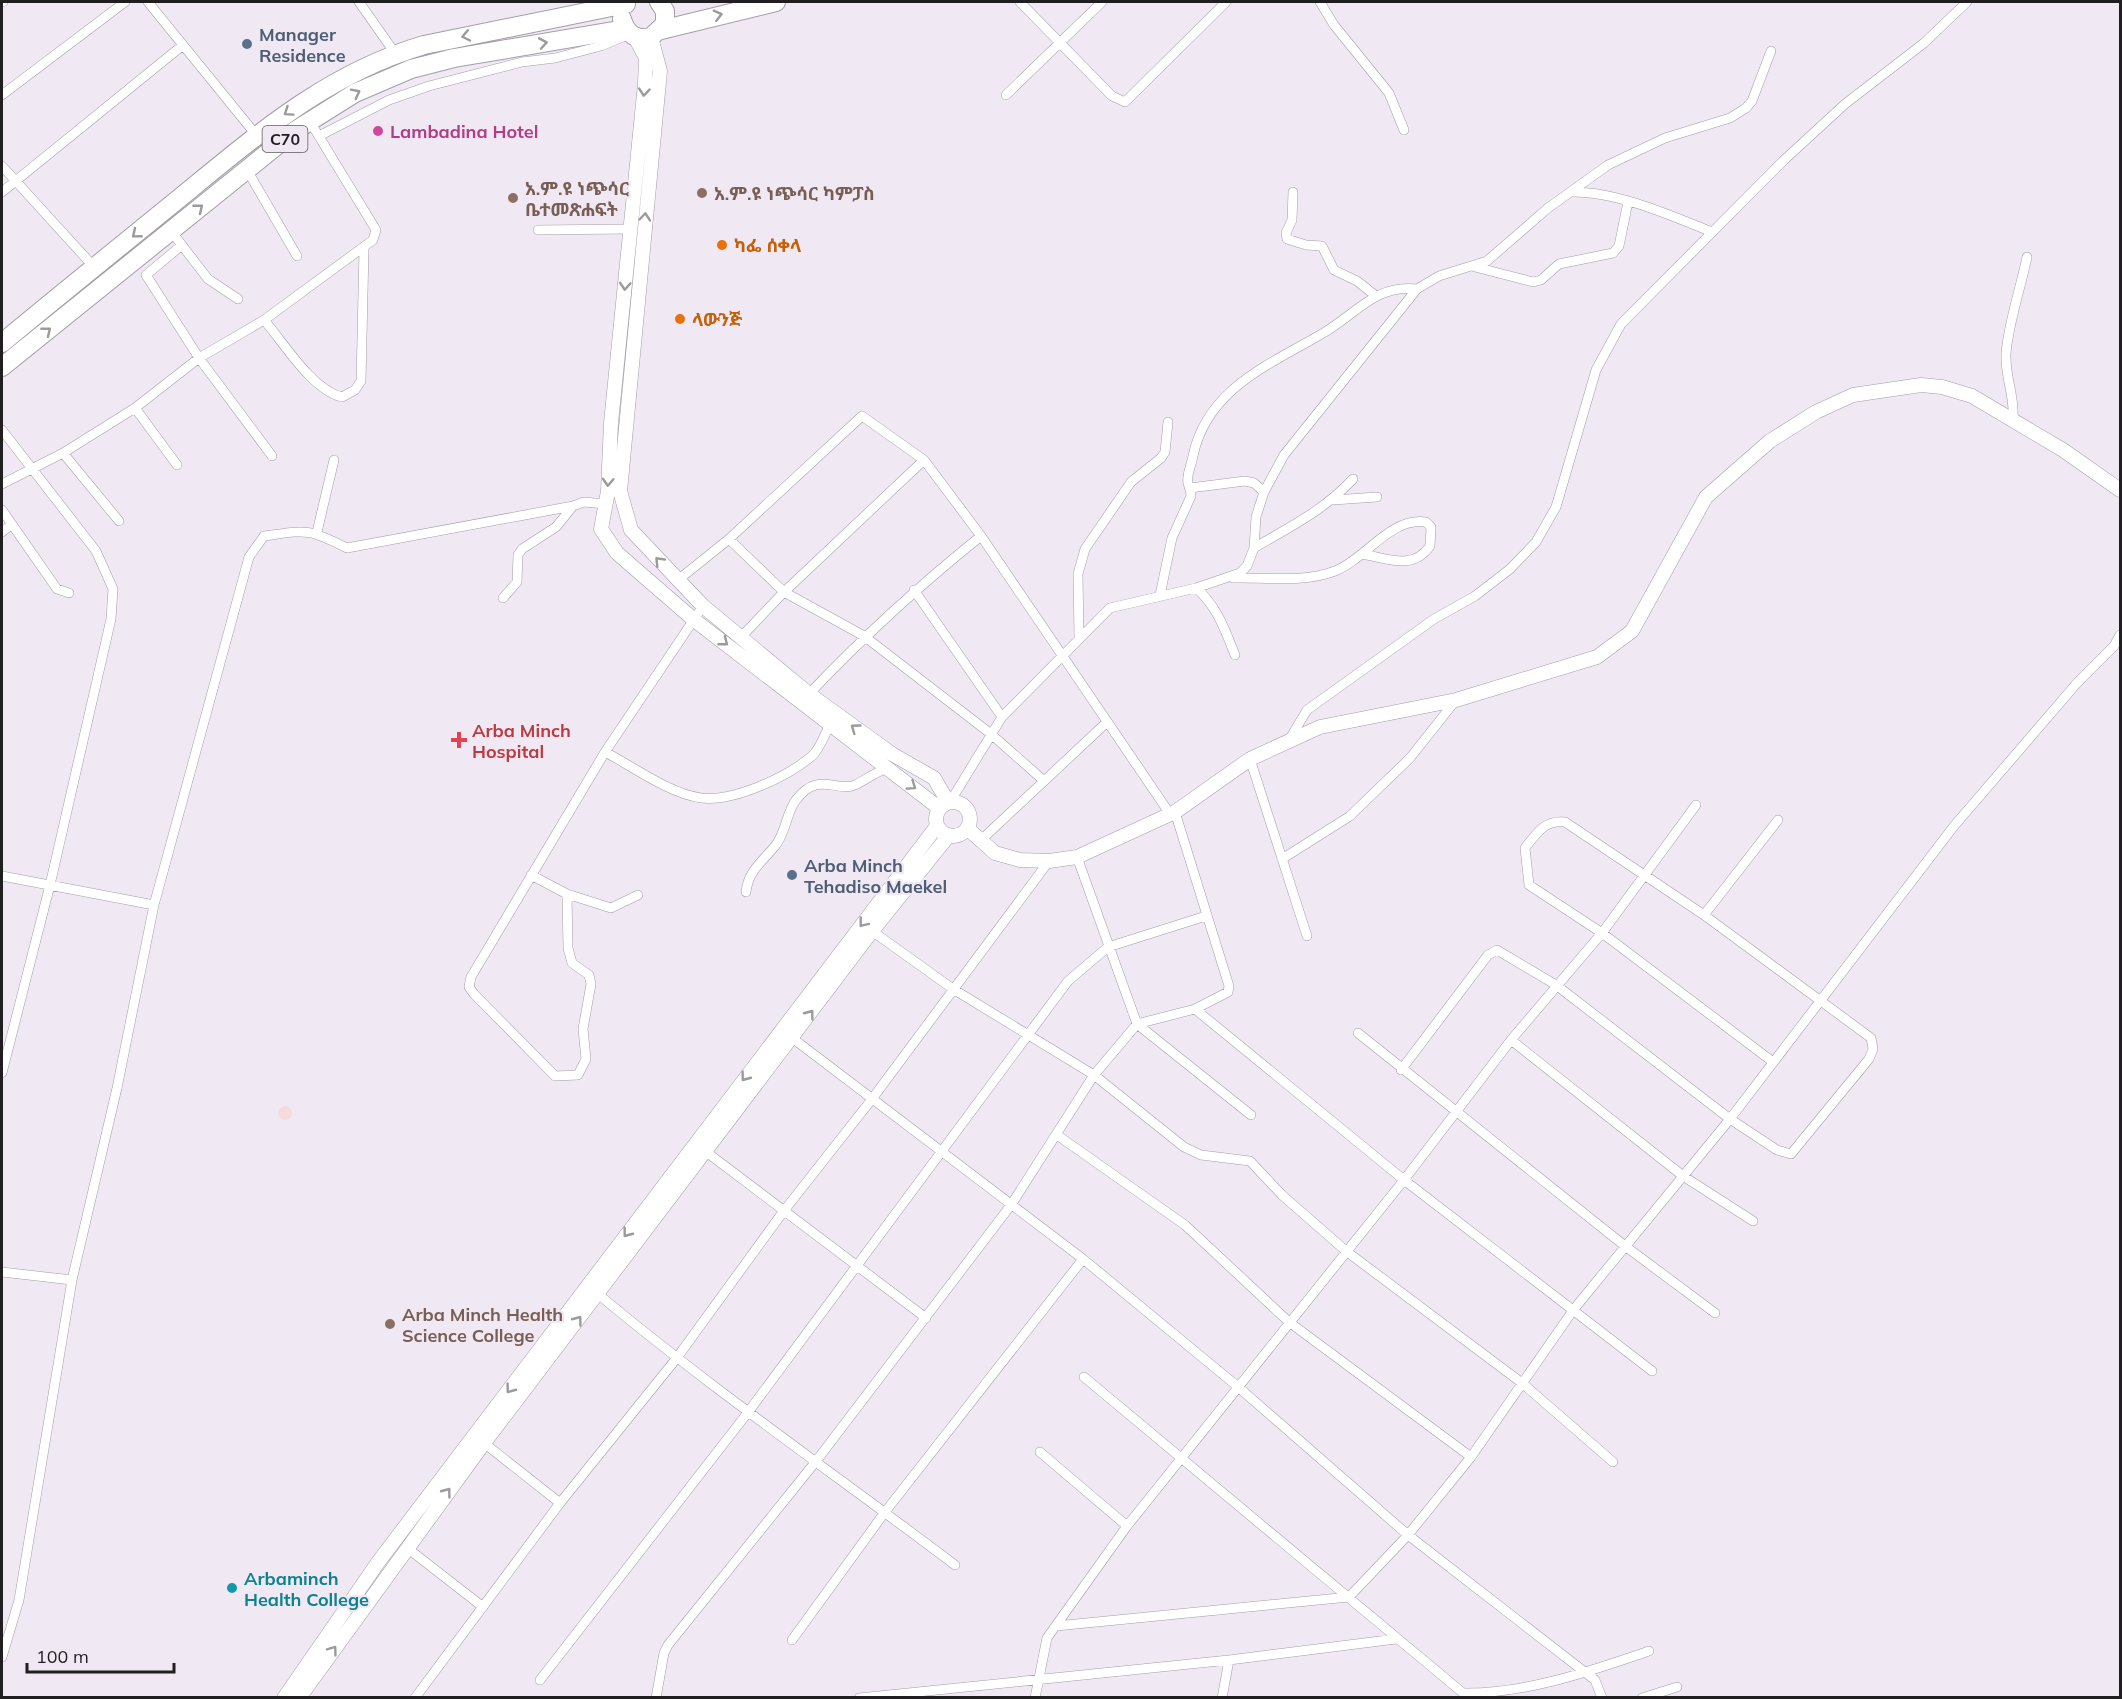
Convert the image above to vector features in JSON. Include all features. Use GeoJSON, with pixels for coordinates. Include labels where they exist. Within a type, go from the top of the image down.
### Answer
{"type":"FeatureCollection","features":[{"type":"Feature","properties":{"kind":"highway","name":"C70"},"geometry":{"type":"LineString","coordinates":[[2,367],[176,238],[247,170],[309,120],[355,93],[404,71],[454,58],[641,33],[776,2]]}},
{"type":"Feature","properties":{"kind":"highway","name":"C70"},"geometry":{"type":"LineString","coordinates":[[2,343],[257,136],[333,82],[395,54],[521,24],[627,3]]}},
{"type":"Feature","properties":{"kind":"highway","name":"C70"},"geometry":{"type":"LineString","coordinates":[[627,3],[622,16],[641,33]]}},
{"type":"Feature","properties":{"kind":"highway"},"geometry":{"type":"LineString","coordinates":[[641,33],[666,17],[666,3]]}},
{"type":"Feature","properties":{"kind":"main road"},"geometry":{"type":"LineString","coordinates":[[641,33],[646,58],[629,229],[623,380],[627,423],[620,491],[631,530],[703,606],[809,694],[892,754],[934,778],[946,804]]}},
{"type":"Feature","properties":{"kind":"main road"},"geometry":{"type":"LineString","coordinates":[[284,1698],[379,1561],[786,1034],[949,836],[959,835],[967,828],[970,818],[966,807],[946,804],[888,768],[693,618],[617,553],[601,529],[608,491],[611,423],[623,380],[660,71],[641,33]]}},
{"type":"Feature","properties":{"kind":"main road"},"geometry":{"type":"LineString","coordinates":[[967,828],[979,842],[995,853],[1020,860],[1049,861],[1077,857],[1173,813],[1250,759],[1320,727],[1456,700],[1597,657],[1632,631],[1706,497],[1770,441],[1816,412],[1853,395],[1921,385],[1942,387],[1972,396],[2013,419],[2121,490]]}},
{"type":"Feature","properties":{"kind":"main road"},"geometry":{"type":"LineString","coordinates":[[946,804],[936,818],[938,826],[949,836]]}},
{"type":"Feature","properties":{"kind":"main road"},"geometry":{"type":"LineString","coordinates":[[298,1698],[406,1547],[705,1151],[786,1034],[938,826]]}},
{"type":"Feature","properties":{"kind":"street"},"geometry":{"type":"LineString","coordinates":[[2,95],[125,2]]}},
{"type":"Feature","properties":{"kind":"street"},"geometry":{"type":"LineString","coordinates":[[148,2],[257,136]]}},
{"type":"Feature","properties":{"kind":"street"},"geometry":{"type":"LineString","coordinates":[[359,2],[404,71]]}},
{"type":"Feature","properties":{"kind":"street"},"geometry":{"type":"LineString","coordinates":[[1020,2],[1112,96],[1125,102],[1226,2]]}},
{"type":"Feature","properties":{"kind":"street"},"geometry":{"type":"LineString","coordinates":[[1006,95],[1102,2]]}},
{"type":"Feature","properties":{"kind":"street"},"geometry":{"type":"LineString","coordinates":[[1320,2],[1334,25],[1389,93],[1404,130]]}},
{"type":"Feature","properties":{"kind":"street"},"geometry":{"type":"LineString","coordinates":[[1289,740],[1307,710],[1434,620],[1475,596],[1510,569],[1536,542],[1556,507],[1596,370],[1621,324],[1845,104],[1924,43],[1967,2]]}},
{"type":"Feature","properties":{"kind":"street"},"geometry":{"type":"LineString","coordinates":[[319,136],[389,100],[429,86],[522,62],[555,58],[641,33]]}},
{"type":"Feature","properties":{"kind":"street"},"geometry":{"type":"LineString","coordinates":[[2,192],[183,45]]}},
{"type":"Feature","properties":{"kind":"street"},"geometry":{"type":"LineString","coordinates":[[946,804],[1002,717],[1110,608],[1196,588],[1240,573],[1247,566],[1254,548],[1256,517],[1264,492],[1284,455],[1417,289],[1439,276],[1474,266],[1502,250],[1568,192],[1608,165],[1665,138],[1730,118],[1746,108],[1752,101],[1771,51]]}},
{"type":"Feature","properties":{"kind":"street"},"geometry":{"type":"LineString","coordinates":[[2,484],[31,467],[63,453],[135,408],[199,358],[264,320],[374,240],[376,230],[309,120]]}},
{"type":"Feature","properties":{"kind":"street"},"geometry":{"type":"LineString","coordinates":[[2,166],[13,182],[94,267]]}},
{"type":"Feature","properties":{"kind":"street"},"geometry":{"type":"LineString","coordinates":[[247,170],[275,213],[297,256]]}},
{"type":"Feature","properties":{"kind":"street"},"geometry":{"type":"LineString","coordinates":[[1293,192],[1292,220],[1286,233],[1287,238],[1306,245],[1322,246],[1334,270],[1357,280],[1376,296]]}},
{"type":"Feature","properties":{"kind":"street"},"geometry":{"type":"LineString","coordinates":[[1568,192],[1584,192],[1659,210],[1713,232]]}},
{"type":"Feature","properties":{"kind":"street"},"geometry":{"type":"LineString","coordinates":[[1474,266],[1533,282],[1541,280],[1559,264],[1613,254],[1619,246],[1628,202]]}},
{"type":"Feature","properties":{"kind":"street"},"geometry":{"type":"LineString","coordinates":[[538,230],[629,229]]}},
{"type":"Feature","properties":{"kind":"street"},"geometry":{"type":"LineString","coordinates":[[238,299],[208,279],[176,238],[146,275],[199,358],[272,456]]}},
{"type":"Feature","properties":{"kind":"street"},"geometry":{"type":"LineString","coordinates":[[264,320],[317,383],[330,394],[342,397],[355,390],[361,381],[364,249]]}},
{"type":"Feature","properties":{"kind":"street"},"geometry":{"type":"LineString","coordinates":[[2013,419],[2015,402],[2007,379],[2006,353],[2027,257]]}},
{"type":"Feature","properties":{"kind":"street"},"geometry":{"type":"LineString","coordinates":[[1160,595],[1172,538],[1191,496],[1187,482],[1197,437],[1206,418],[1232,389],[1280,356],[1325,332],[1376,296],[1386,290],[1402,287],[1417,289]]}},
{"type":"Feature","properties":{"kind":"street"},"geometry":{"type":"LineString","coordinates":[[135,408],[177,465]]}},
{"type":"Feature","properties":{"kind":"street"},"geometry":{"type":"LineString","coordinates":[[656,1698],[668,1644],[817,1460],[1011,1205],[1094,1076],[1137,1024],[1195,1009],[1224,996],[1229,986],[1173,813],[1106,723],[1064,655],[981,536],[924,460],[862,416],[729,538],[678,580]]}},
{"type":"Feature","properties":{"kind":"street"},"geometry":{"type":"LineString","coordinates":[[1079,638],[1078,574],[1085,549],[1131,482],[1161,458],[1165,452],[1168,423]]}},
{"type":"Feature","properties":{"kind":"street"},"geometry":{"type":"LineString","coordinates":[[2,430],[96,551],[113,589],[111,619],[50,885],[2,1073]]}},
{"type":"Feature","properties":{"kind":"street"},"geometry":{"type":"LineString","coordinates":[[63,453],[118,521]]}},
{"type":"Feature","properties":{"kind":"street"},"geometry":{"type":"LineString","coordinates":[[317,532],[334,460]]}},
{"type":"Feature","properties":{"kind":"street"},"geometry":{"type":"LineString","coordinates":[[741,637],[784,592],[924,460]]}},
{"type":"Feature","properties":{"kind":"street"},"geometry":{"type":"LineString","coordinates":[[1254,548],[1333,500],[1353,479]]}},
{"type":"Feature","properties":{"kind":"street"},"geometry":{"type":"LineString","coordinates":[[1190,488],[1245,481],[1254,483],[1264,492]]}},
{"type":"Feature","properties":{"kind":"street"},"geometry":{"type":"LineString","coordinates":[[1333,500],[1377,497]]}},
{"type":"Feature","properties":{"kind":"street"},"geometry":{"type":"LineString","coordinates":[[2,1657],[19,1600],[72,1280],[117,1088],[154,905],[249,557],[264,536],[303,530],[317,532],[347,548],[573,506],[584,501],[605,504]]}},
{"type":"Feature","properties":{"kind":"street"},"geometry":{"type":"LineString","coordinates":[[503,598],[517,582],[518,555],[522,549],[556,527],[573,506]]}},
{"type":"Feature","properties":{"kind":"street"},"geometry":{"type":"LineString","coordinates":[[2,510],[57,589],[69,593]]}},
{"type":"Feature","properties":{"kind":"street"},"geometry":{"type":"LineString","coordinates":[[1221,578],[1296,578],[1335,572],[1406,524],[1426,522],[1431,527],[1430,546],[1417,559],[1407,562],[1362,554]]}},
{"type":"Feature","properties":{"kind":"street"},"geometry":{"type":"LineString","coordinates":[[2,532],[12,525]]}},
{"type":"Feature","properties":{"kind":"street"},"geometry":{"type":"LineString","coordinates":[[809,694],[864,636],[914,590],[981,536]]}},
{"type":"Feature","properties":{"kind":"street"},"geometry":{"type":"LineString","coordinates":[[729,538],[784,592],[864,636],[991,734],[1043,780]]}},
{"type":"Feature","properties":{"kind":"street"},"geometry":{"type":"LineString","coordinates":[[1196,588],[1209,599],[1235,655]]}},
{"type":"Feature","properties":{"kind":"street"},"geometry":{"type":"LineString","coordinates":[[914,590],[1002,717]]}},
{"type":"Feature","properties":{"kind":"street"},"geometry":{"type":"LineString","coordinates":[[567,894],[568,948],[572,963],[589,975],[591,984],[583,1029],[586,1059],[578,1075],[566,1077],[555,1076],[469,987],[471,977],[605,752],[703,606]]}},
{"type":"Feature","properties":{"kind":"street"},"geometry":{"type":"LineString","coordinates":[[1056,1626],[1349,1597],[1408,1535],[1471,1457],[1574,1309],[1730,1119],[1821,1003],[1953,826],[2077,683],[2114,646],[2121,635]]}},
{"type":"Feature","properties":{"kind":"street"},"geometry":{"type":"LineString","coordinates":[[1282,859],[1350,816],[1410,758],[1456,700]]}},
{"type":"Feature","properties":{"kind":"street"},"geometry":{"type":"LineString","coordinates":[[979,842],[1106,723]]}},
{"type":"Feature","properties":{"kind":"street"},"geometry":{"type":"LineString","coordinates":[[605,752],[683,792],[701,798],[715,798],[744,793],[813,755],[830,724]]}},
{"type":"Feature","properties":{"kind":"street"},"geometry":{"type":"LineString","coordinates":[[1250,759],[1307,936]]}},
{"type":"Feature","properties":{"kind":"street"},"geometry":{"type":"LineString","coordinates":[[746,892],[747,881],[754,867],[777,844],[794,801],[805,790],[819,784],[855,785],[870,774],[888,768]]}},
{"type":"Feature","properties":{"kind":"street"},"geometry":{"type":"LineString","coordinates":[[1035,1698],[1037,1678],[1047,1638],[1127,1526],[1404,1180],[1511,1040],[1602,933],[1696,805]]}},
{"type":"Feature","properties":{"kind":"street"},"geometry":{"type":"LineString","coordinates":[[1401,1070],[1488,956],[1497,950],[1556,985],[1730,1119],[1777,1150],[1791,1154],[1869,1059],[1874,1049],[1871,1038],[1644,873],[1565,822],[1554,820],[1541,827],[1525,848],[1529,885],[1602,933],[1773,1062]]}},
{"type":"Feature","properties":{"kind":"street"},"geometry":{"type":"LineString","coordinates":[[1704,915],[1778,820]]}},
{"type":"Feature","properties":{"kind":"street"},"geometry":{"type":"LineString","coordinates":[[1077,857],[1137,1024],[1251,1115]]}},
{"type":"Feature","properties":{"kind":"street"},"geometry":{"type":"LineString","coordinates":[[415,1698],[560,1503],[676,1359],[783,1212],[872,1099],[1049,861]]}},
{"type":"Feature","properties":{"kind":"street"},"geometry":{"type":"LineString","coordinates":[[531,875],[567,894],[611,908],[638,895]]}},
{"type":"Feature","properties":{"kind":"street"},"geometry":{"type":"LineString","coordinates":[[2,876],[154,905]]}},
{"type":"Feature","properties":{"kind":"street"},"geometry":{"type":"LineString","coordinates":[[540,1680],[749,1411],[1068,981],[1108,947],[1206,916]]}},
{"type":"Feature","properties":{"kind":"street"},"geometry":{"type":"LineString","coordinates":[[872,931],[953,989],[1094,1076],[1184,1147],[1200,1155],[1250,1161],[1265,1174],[1282,1195],[1346,1251],[1522,1383],[1613,1461]]}},
{"type":"Feature","properties":{"kind":"street"},"geometry":{"type":"LineString","coordinates":[[1195,1009],[1404,1180],[1652,1371]]}},
{"type":"Feature","properties":{"kind":"street"},"geometry":{"type":"LineString","coordinates":[[786,1034],[1083,1259],[1237,1386],[1408,1535],[1595,1680],[1602,1698]]}},
{"type":"Feature","properties":{"kind":"street"},"geometry":{"type":"LineString","coordinates":[[1358,1034],[1625,1246],[1715,1313]]}},
{"type":"Feature","properties":{"kind":"street"},"geometry":{"type":"LineString","coordinates":[[1511,1040],[1683,1176],[1753,1221]]}},
{"type":"Feature","properties":{"kind":"street"},"geometry":{"type":"LineString","coordinates":[[1057,1135],[1185,1225],[1289,1322],[1471,1457]]}},
{"type":"Feature","properties":{"kind":"street"},"geometry":{"type":"LineString","coordinates":[[705,1151],[926,1318]]}},
{"type":"Feature","properties":{"kind":"street"},"geometry":{"type":"LineString","coordinates":[[792,1640],[885,1512],[1083,1259]]}},
{"type":"Feature","properties":{"kind":"street"},"geometry":{"type":"LineString","coordinates":[[2,1272],[72,1280]]}},
{"type":"Feature","properties":{"kind":"street"},"geometry":{"type":"LineString","coordinates":[[598,1294],[676,1359],[817,1460],[955,1565]]}},
{"type":"Feature","properties":{"kind":"street"},"geometry":{"type":"LineString","coordinates":[[1084,1377],[1463,1693],[1487,1693],[1585,1673],[1649,1651]]}},
{"type":"Feature","properties":{"kind":"street"},"geometry":{"type":"LineString","coordinates":[[484,1443],[560,1503]]}},
{"type":"Feature","properties":{"kind":"street"},"geometry":{"type":"LineString","coordinates":[[1040,1452],[1127,1526]]}},
{"type":"Feature","properties":{"kind":"street"},"geometry":{"type":"LineString","coordinates":[[406,1547],[483,1607]]}},
{"type":"Feature","properties":{"kind":"street"},"geometry":{"type":"LineString","coordinates":[[858,1698],[1229,1660],[1396,1639]]}},
{"type":"Feature","properties":{"kind":"street"},"geometry":{"type":"LineString","coordinates":[[1222,1698],[1229,1660]]}},
{"type":"Feature","properties":{"kind":"street"},"geometry":{"type":"LineString","coordinates":[[1642,1698],[1677,1687]]}},
{"type":"Feature","properties":{"kind":"shaded area"},"geometry":{"type":"Polygon","coordinates":[[[285,1106],[290,1108],[292,1113],[290,1118],[285,1120],[280,1118],[278,1113],[280,1108],[285,1106]]]}},
{"type":"Feature","properties":{"kind":"place","name":"Manager Residence"},"geometry":{"type":"Point","coordinates":[247,44]}},
{"type":"Feature","properties":{"kind":"place","name":"Lambadina Hotel"},"geometry":{"type":"Point","coordinates":[378,131]}},
{"type":"Feature","properties":{"kind":"place","name":"አ.ም.ዩ ነጭሳር ካምፓስ"},"geometry":{"type":"Point","coordinates":[702,193]}},
{"type":"Feature","properties":{"kind":"place","name":"አ.ም.ዩ ነጭሳር ቤተመጽሐፍት"},"geometry":{"type":"Point","coordinates":[513,198]}},
{"type":"Feature","properties":{"kind":"place","name":"ካፌ ሰቀላ"},"geometry":{"type":"Point","coordinates":[722,245]}},
{"type":"Feature","properties":{"kind":"place","name":"ላውንጅ"},"geometry":{"type":"Point","coordinates":[680,319]}},
{"type":"Feature","properties":{"kind":"place","name":"Arba Minch Hospital"},"geometry":{"type":"Point","coordinates":[459,740]}},
{"type":"Feature","properties":{"kind":"place","name":"Arba Minch Tehadiso Maekel"},"geometry":{"type":"Point","coordinates":[792,875]}},
{"type":"Feature","properties":{"kind":"place","name":"Arba Minch Health Science College"},"geometry":{"type":"Point","coordinates":[390,1324]}},
{"type":"Feature","properties":{"kind":"place","name":"Arbaminch Health College"},"geometry":{"type":"Point","coordinates":[232,1588]}}]}
